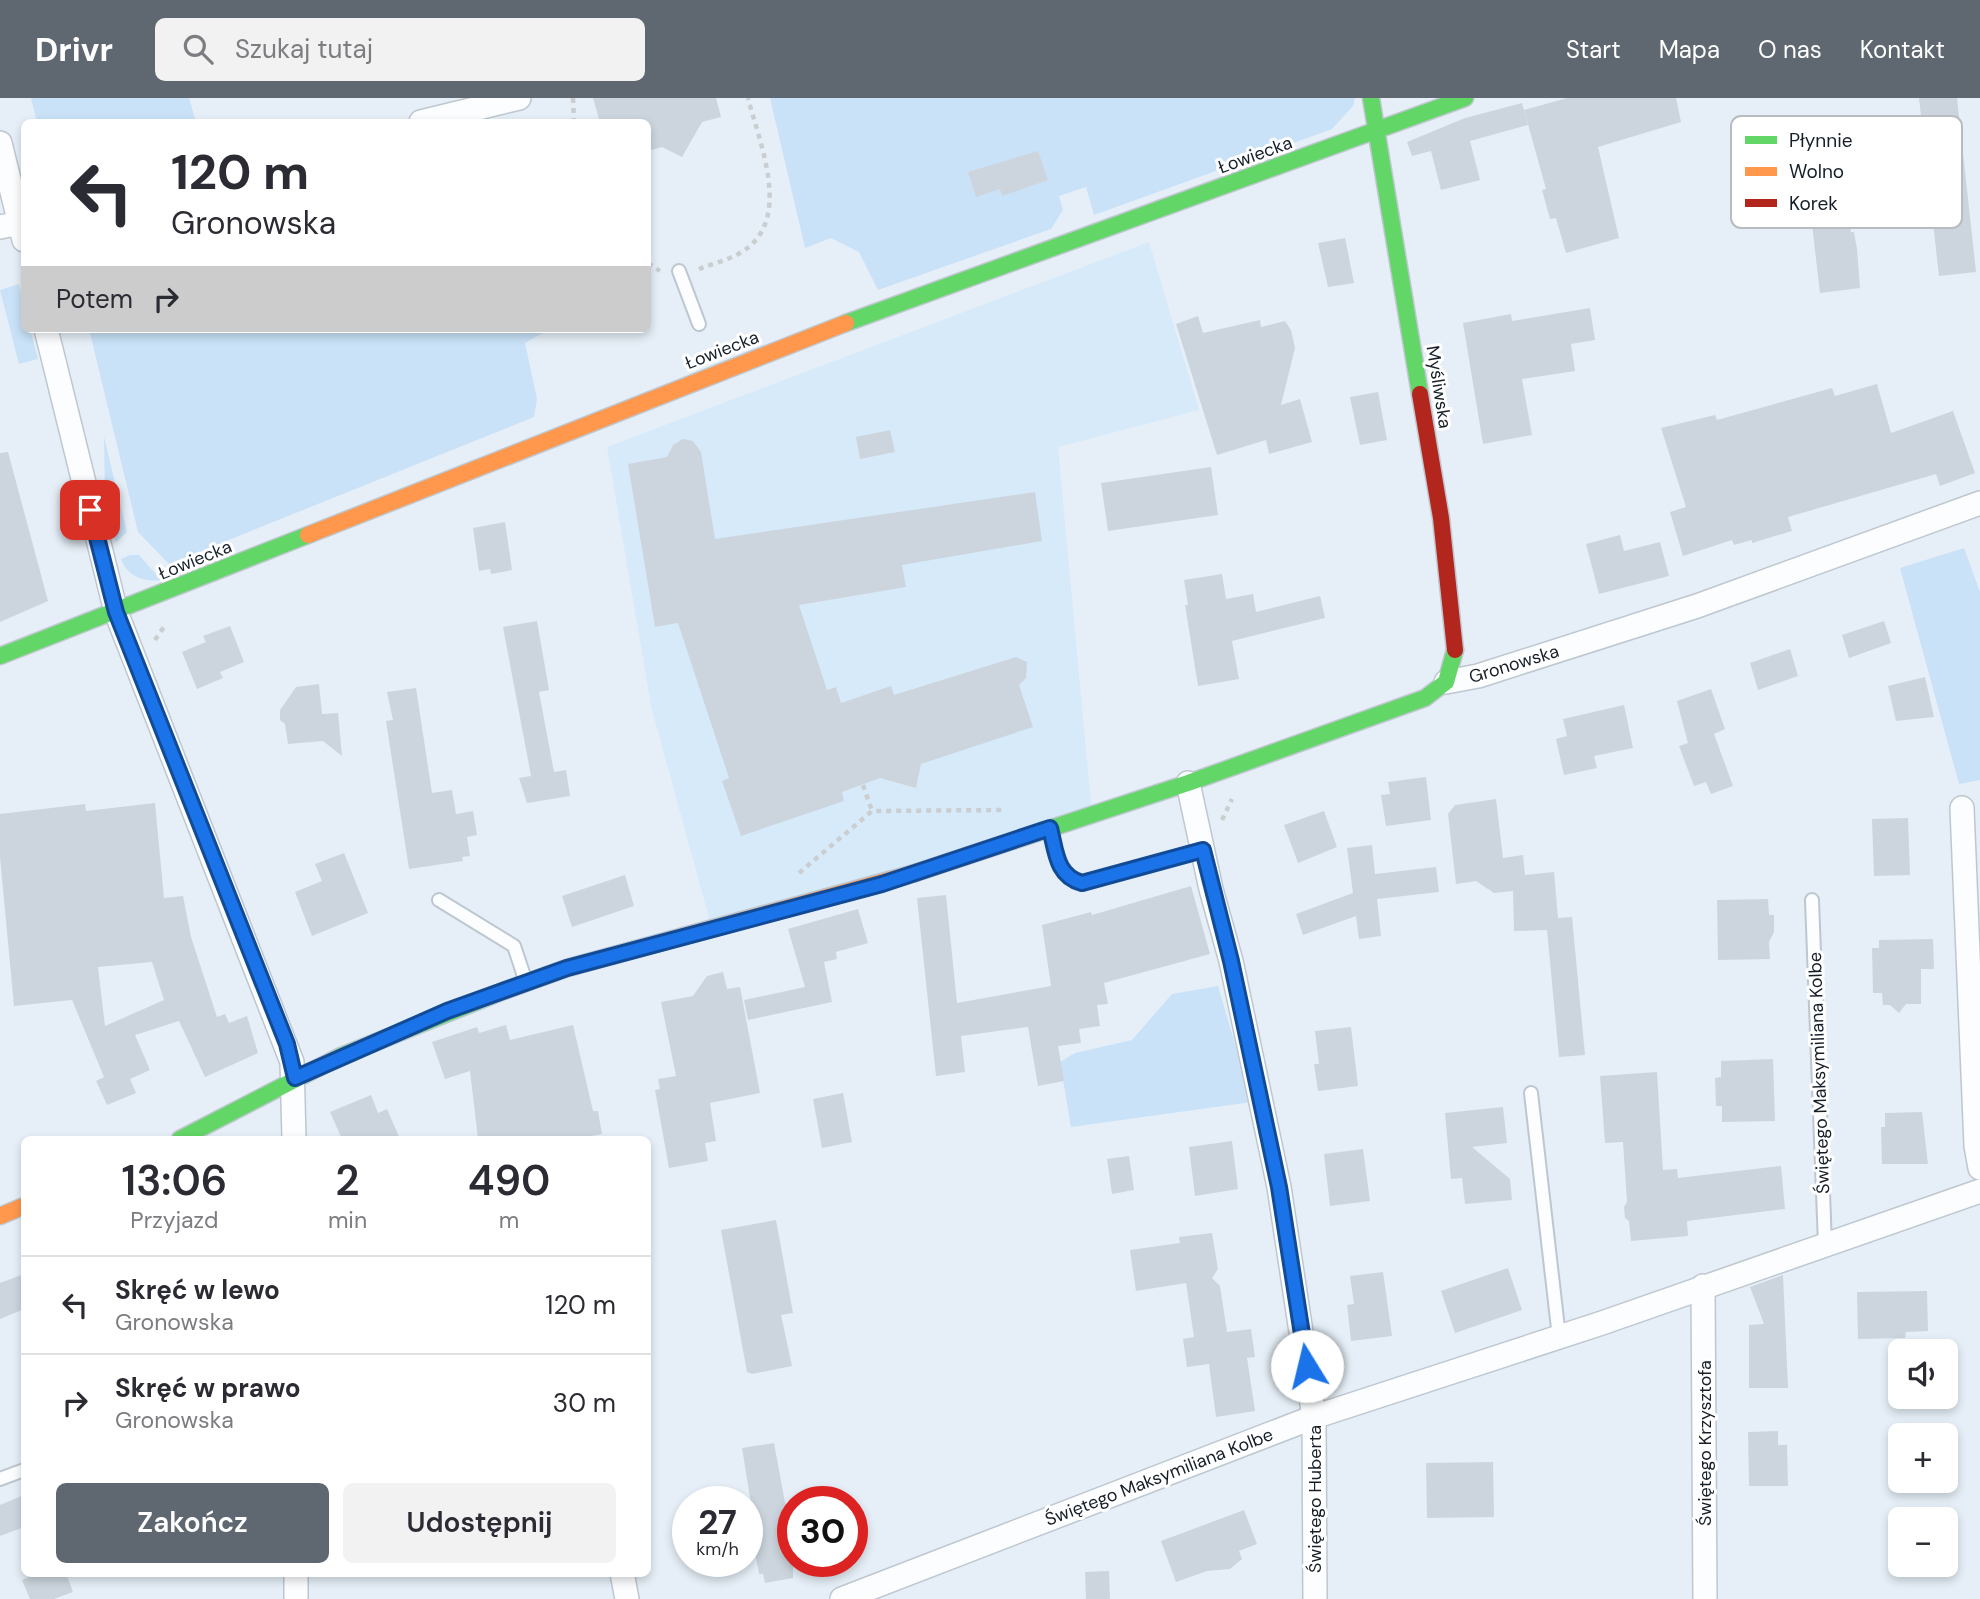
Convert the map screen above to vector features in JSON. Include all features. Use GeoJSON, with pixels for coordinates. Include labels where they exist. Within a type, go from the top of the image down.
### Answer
{"type":"FeatureCollection","features":[{"type":"Feature","properties":{"kind":"street"},"geometry":{"type":"LineString","coordinates":[[433,119],[519,98]]}},
{"type":"Feature","properties":{"kind":"street","name":"Myśliwska"},"geometry":{"type":"LineString","coordinates":[[1371,98],[1441,518],[1455,653],[1446,682]]}},
{"type":"Feature","properties":{"kind":"street","name":"Łowiecka"},"geometry":{"type":"LineString","coordinates":[[0,656],[863,316],[1465,98]]}},
{"type":"Feature","properties":{"kind":"street"},"geometry":{"type":"LineString","coordinates":[[0,143],[17,228]]}},
{"type":"Feature","properties":{"kind":"street"},"geometry":{"type":"LineString","coordinates":[[47,333],[116,612],[287,1044],[295,1078],[293,1136]]}},
{"type":"Feature","properties":{"kind":"street","name":"Gronowska"},"geometry":{"type":"LineString","coordinates":[[187,1136],[212,1125],[295,1078],[435,1016],[526,982],[567,968],[882,884],[1188,783],[1426,698],[1446,682],[1478,676],[1697,606],[1980,503]]}},
{"type":"Feature","properties":{"kind":"street","name":"Świętego Huberta"},"geometry":{"type":"LineString","coordinates":[[1188,783],[1231,961],[1279,1187],[1314,1417],[1315,1599]]}},
{"type":"Feature","properties":{"kind":"street"},"geometry":{"type":"LineString","coordinates":[[1962,808],[1976,1132],[1980,1168]]}},
{"type":"Feature","properties":{"kind":"street","name":"Świętego Maksymiliana Kolbe"},"geometry":{"type":"LineString","coordinates":[[842,1599],[1314,1417],[1559,1338],[1980,1191]]}},
{"type":"Feature","properties":{"kind":"street"},"geometry":{"type":"LineString","coordinates":[[0,1216],[21,1207]]}},
{"type":"Feature","properties":{"kind":"street","name":"Świętego Krzysztofa"},"geometry":{"type":"LineString","coordinates":[[1703,1286],[1705,1599]]}},
{"type":"Feature","properties":{"kind":"street"},"geometry":{"type":"LineString","coordinates":[[296,1577],[296,1599]]}},
{"type":"Feature","properties":{"kind":"street"},"geometry":{"type":"LineString","coordinates":[[623,1577],[627,1599]]}},
{"type":"Feature","properties":{"kind":"lane"},"geometry":{"type":"LineString","coordinates":[[679,271],[699,324]]}},
{"type":"Feature","properties":{"kind":"lane"},"geometry":{"type":"LineString","coordinates":[[1050,828],[1061,870],[1066,876],[1082,883],[1203,850]]}},
{"type":"Feature","properties":{"kind":"lane"},"geometry":{"type":"LineString","coordinates":[[439,900],[514,946],[526,982]]}},
{"type":"Feature","properties":{"kind":"lane","name":"Świętego Maksymiliana Kolbe"},"geometry":{"type":"LineString","coordinates":[[1812,900],[1825,1245]]}},
{"type":"Feature","properties":{"kind":"lane"},"geometry":{"type":"LineString","coordinates":[[1531,1093],[1559,1338]]}},
{"type":"Feature","properties":{"kind":"lane"},"geometry":{"type":"LineString","coordinates":[[0,1479],[21,1471]]}},
{"type":"Feature","properties":{"kind":"path"},"geometry":{"type":"LineString","coordinates":[[573,98],[574,119]]}},
{"type":"Feature","properties":{"kind":"path"},"geometry":{"type":"LineString","coordinates":[[651,265],[662,273],[700,269],[741,253],[761,235],[768,221],[770,186],[748,98]]}},
{"type":"Feature","properties":{"kind":"path"},"geometry":{"type":"LineString","coordinates":[[863,785],[873,811]]}},
{"type":"Feature","properties":{"kind":"path"},"geometry":{"type":"LineString","coordinates":[[793,878],[873,811],[1017,810]]}},
{"type":"Feature","properties":{"kind":"shaded area"},"geometry":{"type":"Polygon","coordinates":[[[31,98],[189,98],[195,119],[36,119],[31,98]]]}},
{"type":"Feature","properties":{"kind":"shaded area"},"geometry":{"type":"Polygon","coordinates":[[[770,98],[1355,98],[1353,106],[1332,129],[1094,215],[1086,187],[1059,196],[1063,210],[1051,229],[878,290],[859,252],[831,238],[805,248],[770,98]]]}},
{"type":"Feature","properties":{"kind":"shaded area"},"geometry":{"type":"Polygon","coordinates":[[[1149,242],[1199,410],[1058,447],[1092,814],[712,929],[651,706],[607,447],[1149,242]]]}},
{"type":"Feature","properties":{"kind":"shaded area"},"geometry":{"type":"Polygon","coordinates":[[[19,284],[21,333],[31,333],[38,359],[19,364],[0,290],[19,284]]]}},
{"type":"Feature","properties":{"kind":"shaded area"},"geometry":{"type":"Polygon","coordinates":[[[90,333],[543,333],[525,343],[537,399],[534,417],[169,564],[138,532],[90,333]]]}},
{"type":"Feature","properties":{"kind":"shaded area"},"geometry":{"type":"Polygon","coordinates":[[[104,437],[127,532],[116,542],[105,498],[104,437]]]}},
{"type":"Feature","properties":{"kind":"shaded area"},"geometry":{"type":"Polygon","coordinates":[[[1964,548],[1980,592],[1980,780],[1959,784],[1900,568],[1964,548]]]}},
{"type":"Feature","properties":{"kind":"shaded area"},"geometry":{"type":"Polygon","coordinates":[[[139,555],[161,580],[142,579],[131,573],[121,559],[139,555]]]}},
{"type":"Feature","properties":{"kind":"shaded area"},"geometry":{"type":"Polygon","coordinates":[[[1218,986],[1252,1102],[1071,1127],[1060,1062],[1075,1053],[1132,1040],[1172,994],[1218,986]]]}},
{"type":"Feature","properties":{"kind":"building"},"geometry":{"type":"Polygon","coordinates":[[[593,98],[716,98],[721,117],[702,122],[682,157],[662,147],[651,150],[651,119],[599,119],[593,98]]]}},
{"type":"Feature","properties":{"kind":"building"},"geometry":{"type":"Polygon","coordinates":[[[1567,98],[1676,98],[1681,122],[1598,147],[1619,238],[1566,253],[1556,218],[1550,219],[1542,190],[1546,189],[1524,110],[1567,98]]]}},
{"type":"Feature","properties":{"kind":"building"},"geometry":{"type":"Polygon","coordinates":[[[1919,98],[1957,98],[1959,116],[1921,116],[1919,98]]]}},
{"type":"Feature","properties":{"kind":"building"},"geometry":{"type":"Polygon","coordinates":[[[1522,103],[1528,125],[1470,141],[1480,180],[1441,190],[1431,151],[1412,156],[1407,142],[1465,118],[1522,103]]]}},
{"type":"Feature","properties":{"kind":"building"},"geometry":{"type":"Polygon","coordinates":[[[1962,144],[1976,272],[1939,276],[1934,228],[1962,228],[1962,144]]]}},
{"type":"Feature","properties":{"kind":"building"},"geometry":{"type":"Polygon","coordinates":[[[1038,151],[1048,180],[1002,196],[1000,189],[976,197],[968,172],[1038,151]]]}},
{"type":"Feature","properties":{"kind":"building"},"geometry":{"type":"Polygon","coordinates":[[[1812,228],[1851,228],[1851,232],[1854,232],[1857,249],[1860,288],[1820,293],[1812,228]]]}},
{"type":"Feature","properties":{"kind":"building"},"geometry":{"type":"Polygon","coordinates":[[[1345,238],[1354,283],[1328,287],[1318,243],[1345,238]]]}},
{"type":"Feature","properties":{"kind":"building"},"geometry":{"type":"Polygon","coordinates":[[[1590,308],[1595,340],[1571,344],[1575,371],[1522,379],[1532,435],[1483,444],[1463,323],[1511,314],[1512,321],[1590,308]]]}},
{"type":"Feature","properties":{"kind":"building"},"geometry":{"type":"Polygon","coordinates":[[[1198,316],[1203,333],[1260,320],[1261,327],[1285,321],[1291,330],[1295,348],[1281,405],[1300,399],[1312,442],[1269,454],[1266,440],[1217,455],[1176,324],[1198,316]]]}},
{"type":"Feature","properties":{"kind":"building"},"geometry":{"type":"Polygon","coordinates":[[[1877,384],[1891,433],[1953,411],[1975,473],[1940,486],[1936,474],[1788,517],[1792,531],[1752,543],[1752,540],[1734,545],[1732,540],[1683,556],[1670,512],[1686,507],[1661,428],[1715,415],[1717,420],[1832,388],[1835,396],[1877,384]]]}},
{"type":"Feature","properties":{"kind":"building"},"geometry":{"type":"Polygon","coordinates":[[[1378,392],[1387,440],[1360,445],[1350,397],[1378,392]]]}},
{"type":"Feature","properties":{"kind":"building"},"geometry":{"type":"Polygon","coordinates":[[[890,430],[895,452],[860,459],[856,437],[890,430]]]}},
{"type":"Feature","properties":{"kind":"building"},"geometry":{"type":"Polygon","coordinates":[[[683,439],[693,441],[701,452],[715,539],[1035,492],[1042,541],[902,565],[906,587],[799,605],[827,690],[836,687],[841,703],[891,686],[894,695],[1016,657],[1027,662],[1026,678],[1019,685],[1033,727],[921,764],[916,788],[880,778],[842,792],[844,801],[741,836],[722,781],[729,778],[678,623],[655,627],[628,464],[667,457],[673,445],[683,439]]]}},
{"type":"Feature","properties":{"kind":"building"},"geometry":{"type":"Polygon","coordinates":[[[8,452],[48,601],[0,622],[0,453],[8,452]]]}},
{"type":"Feature","properties":{"kind":"building"},"geometry":{"type":"Polygon","coordinates":[[[1211,467],[1218,515],[1108,531],[1101,483],[1211,467]]]}},
{"type":"Feature","properties":{"kind":"building"},"geometry":{"type":"Polygon","coordinates":[[[505,522],[512,570],[491,574],[490,569],[479,571],[473,528],[505,522]]]}},
{"type":"Feature","properties":{"kind":"building"},"geometry":{"type":"Polygon","coordinates":[[[1620,535],[1624,551],[1660,542],[1669,576],[1599,594],[1586,544],[1620,535]]]}},
{"type":"Feature","properties":{"kind":"building"},"geometry":{"type":"Polygon","coordinates":[[[1222,574],[1226,599],[1253,594],[1256,612],[1320,596],[1325,618],[1232,641],[1239,679],[1198,686],[1185,605],[1188,605],[1184,580],[1222,574]]]}},
{"type":"Feature","properties":{"kind":"building"},"geometry":{"type":"Polygon","coordinates":[[[537,621],[549,690],[539,692],[554,772],[566,770],[570,796],[527,803],[519,778],[531,776],[503,627],[537,621]]]}},
{"type":"Feature","properties":{"kind":"building"},"geometry":{"type":"Polygon","coordinates":[[[1884,621],[1891,643],[1849,658],[1842,635],[1884,621]]]}},
{"type":"Feature","properties":{"kind":"building"},"geometry":{"type":"Polygon","coordinates":[[[230,626],[244,662],[220,672],[223,678],[197,689],[182,652],[206,642],[203,636],[230,626]]]}},
{"type":"Feature","properties":{"kind":"building"},"geometry":{"type":"Polygon","coordinates":[[[1790,649],[1798,676],[1758,690],[1750,663],[1790,649]]]}},
{"type":"Feature","properties":{"kind":"building"},"geometry":{"type":"Polygon","coordinates":[[[1925,677],[1934,717],[1896,721],[1888,686],[1925,677]]]}},
{"type":"Feature","properties":{"kind":"building"},"geometry":{"type":"Polygon","coordinates":[[[319,684],[322,714],[338,713],[342,756],[323,741],[288,744],[285,724],[280,720],[280,710],[296,687],[319,684]]]}},
{"type":"Feature","properties":{"kind":"building"},"geometry":{"type":"Polygon","coordinates":[[[416,688],[432,793],[452,790],[456,814],[473,811],[477,835],[467,837],[470,856],[462,857],[463,861],[409,869],[386,721],[393,720],[387,692],[416,688]]]}},
{"type":"Feature","properties":{"kind":"building"},"geometry":{"type":"Polygon","coordinates":[[[1711,689],[1725,729],[1714,734],[1733,786],[1711,794],[1706,782],[1694,786],[1679,746],[1688,743],[1677,701],[1711,689]]]}},
{"type":"Feature","properties":{"kind":"building"},"geometry":{"type":"Polygon","coordinates":[[[1624,705],[1633,748],[1594,756],[1597,768],[1564,775],[1556,739],[1567,736],[1563,719],[1624,705]]]}},
{"type":"Feature","properties":{"kind":"building"},"geometry":{"type":"Polygon","coordinates":[[[1426,777],[1431,820],[1386,826],[1381,795],[1390,794],[1388,782],[1426,777]]]}},
{"type":"Feature","properties":{"kind":"building"},"geometry":{"type":"Polygon","coordinates":[[[1496,799],[1503,858],[1523,855],[1525,875],[1554,872],[1558,918],[1572,917],[1585,1055],[1559,1057],[1547,930],[1514,931],[1513,891],[1494,893],[1476,881],[1456,884],[1448,814],[1455,805],[1496,799]]]}},
{"type":"Feature","properties":{"kind":"building"},"geometry":{"type":"Polygon","coordinates":[[[155,803],[164,898],[183,896],[191,937],[217,1017],[225,1014],[229,1023],[247,1016],[258,1053],[205,1077],[179,1021],[135,1035],[150,1070],[130,1079],[136,1093],[107,1105],[96,1081],[104,1077],[72,1000],[14,1006],[0,857],[0,814],[85,804],[86,811],[155,803]],[[152,962],[98,967],[105,1026],[164,1000],[152,962]]]}},
{"type":"Feature","properties":{"kind":"building"},"geometry":{"type":"Polygon","coordinates":[[[1324,811],[1337,847],[1298,863],[1284,825],[1324,811]]]}},
{"type":"Feature","properties":{"kind":"building"},"geometry":{"type":"Polygon","coordinates":[[[1908,818],[1910,875],[1874,876],[1872,819],[1908,818]]]}},
{"type":"Feature","properties":{"kind":"building"},"geometry":{"type":"Polygon","coordinates":[[[1372,845],[1375,874],[1436,867],[1439,892],[1377,899],[1381,936],[1359,939],[1356,916],[1303,935],[1296,914],[1353,893],[1347,848],[1372,845]]]}},
{"type":"Feature","properties":{"kind":"building"},"geometry":{"type":"Polygon","coordinates":[[[344,853],[368,913],[312,936],[295,892],[322,881],[315,864],[344,853]]]}},
{"type":"Feature","properties":{"kind":"building"},"geometry":{"type":"Polygon","coordinates":[[[625,875],[634,906],[572,927],[562,896],[625,875]]]}},
{"type":"Feature","properties":{"kind":"building"},"geometry":{"type":"Polygon","coordinates":[[[1191,886],[1210,954],[1104,983],[1108,1004],[1097,1005],[1100,1026],[1079,1029],[1081,1043],[1058,1046],[1064,1081],[1038,1086],[1028,1027],[961,1036],[965,1072],[936,1076],[917,898],[946,895],[957,1003],[1051,986],[1042,925],[1091,912],[1092,915],[1191,886]]]}},
{"type":"Feature","properties":{"kind":"building"},"geometry":{"type":"Polygon","coordinates":[[[1768,899],[1769,915],[1774,915],[1774,932],[1769,942],[1770,959],[1718,960],[1717,900],[1768,899]]]}},
{"type":"Feature","properties":{"kind":"building"},"geometry":{"type":"Polygon","coordinates":[[[858,909],[868,943],[836,952],[837,959],[824,962],[832,1002],[748,1020],[744,1000],[805,987],[788,929],[858,909]]]}},
{"type":"Feature","properties":{"kind":"building"},"geometry":{"type":"Polygon","coordinates":[[[1933,939],[1934,969],[1921,969],[1921,1004],[1906,1004],[1899,1013],[1890,1005],[1883,1005],[1882,993],[1873,993],[1872,948],[1879,948],[1879,940],[1933,939]]]}},
{"type":"Feature","properties":{"kind":"building"},"geometry":{"type":"Polygon","coordinates":[[[723,972],[727,989],[740,987],[760,1093],[710,1103],[716,1141],[705,1143],[708,1161],[669,1168],[655,1090],[660,1089],[658,1079],[676,1076],[661,1002],[693,996],[707,976],[723,972]]]}},
{"type":"Feature","properties":{"kind":"building"},"geometry":{"type":"Polygon","coordinates":[[[506,1025],[510,1040],[573,1025],[593,1111],[598,1111],[602,1134],[478,1136],[470,1071],[445,1079],[432,1042],[477,1027],[479,1033],[506,1025]]]}},
{"type":"Feature","properties":{"kind":"building"},"geometry":{"type":"Polygon","coordinates":[[[1351,1027],[1358,1086],[1318,1091],[1314,1064],[1319,1064],[1315,1031],[1351,1027]]]}},
{"type":"Feature","properties":{"kind":"building"},"geometry":{"type":"Polygon","coordinates":[[[1773,1059],[1775,1121],[1722,1122],[1722,1106],[1716,1106],[1715,1078],[1721,1077],[1721,1061],[1773,1059]]]}},
{"type":"Feature","properties":{"kind":"building"},"geometry":{"type":"Polygon","coordinates":[[[1657,1072],[1663,1170],[1677,1169],[1678,1178],[1781,1166],[1785,1209],[1687,1221],[1688,1236],[1631,1241],[1624,1207],[1627,1202],[1623,1142],[1605,1143],[1600,1076],[1657,1072]]]}},
{"type":"Feature","properties":{"kind":"building"},"geometry":{"type":"Polygon","coordinates":[[[843,1093],[852,1142],[822,1148],[813,1099],[843,1093]]]}},
{"type":"Feature","properties":{"kind":"building"},"geometry":{"type":"Polygon","coordinates":[[[371,1095],[378,1113],[387,1109],[399,1136],[341,1136],[330,1112],[371,1095]]]}},
{"type":"Feature","properties":{"kind":"building"},"geometry":{"type":"Polygon","coordinates":[[[1503,1107],[1507,1143],[1472,1147],[1510,1179],[1512,1200],[1465,1204],[1462,1178],[1451,1179],[1445,1113],[1503,1107]]]}},
{"type":"Feature","properties":{"kind":"building"},"geometry":{"type":"Polygon","coordinates":[[[1922,1112],[1928,1164],[1882,1164],[1881,1127],[1885,1127],[1885,1113],[1922,1112]]]}},
{"type":"Feature","properties":{"kind":"building"},"geometry":{"type":"Polygon","coordinates":[[[1232,1141],[1238,1189],[1195,1196],[1189,1147],[1232,1141]]]}},
{"type":"Feature","properties":{"kind":"building"},"geometry":{"type":"Polygon","coordinates":[[[1363,1149],[1370,1201],[1330,1206],[1324,1154],[1363,1149]]]}},
{"type":"Feature","properties":{"kind":"building"},"geometry":{"type":"Polygon","coordinates":[[[1129,1156],[1134,1190],[1112,1194],[1107,1159],[1129,1156]]]}},
{"type":"Feature","properties":{"kind":"building"},"geometry":{"type":"Polygon","coordinates":[[[776,1220],[793,1313],[781,1315],[792,1366],[752,1374],[747,1372],[721,1230],[776,1220]]]}},
{"type":"Feature","properties":{"kind":"building"},"geometry":{"type":"Polygon","coordinates":[[[1212,1233],[1218,1269],[1212,1278],[1220,1286],[1227,1332],[1251,1329],[1255,1357],[1247,1358],[1255,1411],[1216,1417],[1209,1364],[1187,1367],[1183,1339],[1194,1337],[1186,1283],[1136,1291],[1130,1250],[1180,1243],[1179,1237],[1212,1233]]]}},
{"type":"Feature","properties":{"kind":"building"},"geometry":{"type":"Polygon","coordinates":[[[1508,1268],[1522,1310],[1455,1333],[1441,1291],[1508,1268]]]}},
{"type":"Feature","properties":{"kind":"building"},"geometry":{"type":"Polygon","coordinates":[[[1383,1272],[1392,1336],[1351,1341],[1347,1305],[1354,1304],[1350,1276],[1383,1272]]]}},
{"type":"Feature","properties":{"kind":"building"},"geometry":{"type":"Polygon","coordinates":[[[21,1275],[21,1310],[0,1319],[0,1283],[21,1275]]]}},
{"type":"Feature","properties":{"kind":"building"},"geometry":{"type":"Polygon","coordinates":[[[1783,1275],[1788,1388],[1749,1388],[1749,1325],[1764,1324],[1750,1287],[1783,1275]]]}},
{"type":"Feature","properties":{"kind":"building"},"geometry":{"type":"Polygon","coordinates":[[[1927,1291],[1928,1331],[1906,1332],[1905,1338],[1858,1339],[1857,1292],[1927,1291]]]}},
{"type":"Feature","properties":{"kind":"building"},"geometry":{"type":"Polygon","coordinates":[[[1778,1431],[1778,1445],[1787,1445],[1788,1486],[1749,1486],[1748,1432],[1778,1431]]]}},
{"type":"Feature","properties":{"kind":"building"},"geometry":{"type":"Polygon","coordinates":[[[774,1443],[782,1486],[777,1486],[777,1577],[793,1578],[765,1583],[763,1486],[748,1486],[742,1448],[774,1443]]]}},
{"type":"Feature","properties":{"kind":"building"},"geometry":{"type":"Polygon","coordinates":[[[1493,1462],[1494,1517],[1427,1518],[1426,1463],[1493,1462]]]}},
{"type":"Feature","properties":{"kind":"building"},"geometry":{"type":"Polygon","coordinates":[[[21,1496],[21,1528],[0,1536],[0,1505],[21,1496]]]}},
{"type":"Feature","properties":{"kind":"building"},"geometry":{"type":"Polygon","coordinates":[[[1244,1510],[1257,1544],[1239,1551],[1242,1559],[1230,1569],[1207,1571],[1176,1582],[1161,1541],[1244,1510]]]}},
{"type":"Feature","properties":{"kind":"building"},"geometry":{"type":"Polygon","coordinates":[[[1109,1571],[1110,1599],[1086,1599],[1085,1572],[1109,1571]]]}},
{"type":"Feature","properties":{"kind":"building"},"geometry":{"type":"Polygon","coordinates":[[[30,1577],[67,1577],[73,1592],[54,1599],[30,1599],[22,1580],[30,1577]]]}},
{"type":"Feature","properties":{"kind":"traffic: fast"},"geometry":{"type":"LineString","coordinates":[[1371,98],[1420,394]]}},
{"type":"Feature","properties":{"kind":"traffic: fast"},"geometry":{"type":"LineString","coordinates":[[846,323],[1465,98]]}},
{"type":"Feature","properties":{"kind":"traffic: fast"},"geometry":{"type":"LineString","coordinates":[[0,656],[308,535]]}},
{"type":"Feature","properties":{"kind":"traffic: fast"},"geometry":{"type":"LineString","coordinates":[[915,873],[1188,783],[1425,698],[1446,682],[1455,650]]}},
{"type":"Feature","properties":{"kind":"traffic: fast"},"geometry":{"type":"LineString","coordinates":[[186,1136],[341,1056],[506,990]]}},
{"type":"Feature","properties":{"kind":"traffic: slow"},"geometry":{"type":"LineString","coordinates":[[308,535],[846,323]]}},
{"type":"Feature","properties":{"kind":"traffic: slow"},"geometry":{"type":"LineString","coordinates":[[506,990],[567,968],[915,873]]}},
{"type":"Feature","properties":{"kind":"traffic: slow"},"geometry":{"type":"LineString","coordinates":[[0,1216],[21,1207]]}},
{"type":"Feature","properties":{"kind":"traffic: jam"},"geometry":{"type":"LineString","coordinates":[[1420,394],[1441,518],[1455,650]]}},
{"type":"Feature","properties":{"kind":"route"},"geometry":{"type":"LineString","coordinates":[[90,510],[116,612],[287,1044],[295,1078],[447,1011],[567,968],[882,884],[1050,828],[1061,870],[1066,876],[1082,883],[1203,850],[1231,961],[1279,1187],[1307,1366]]}}]}
